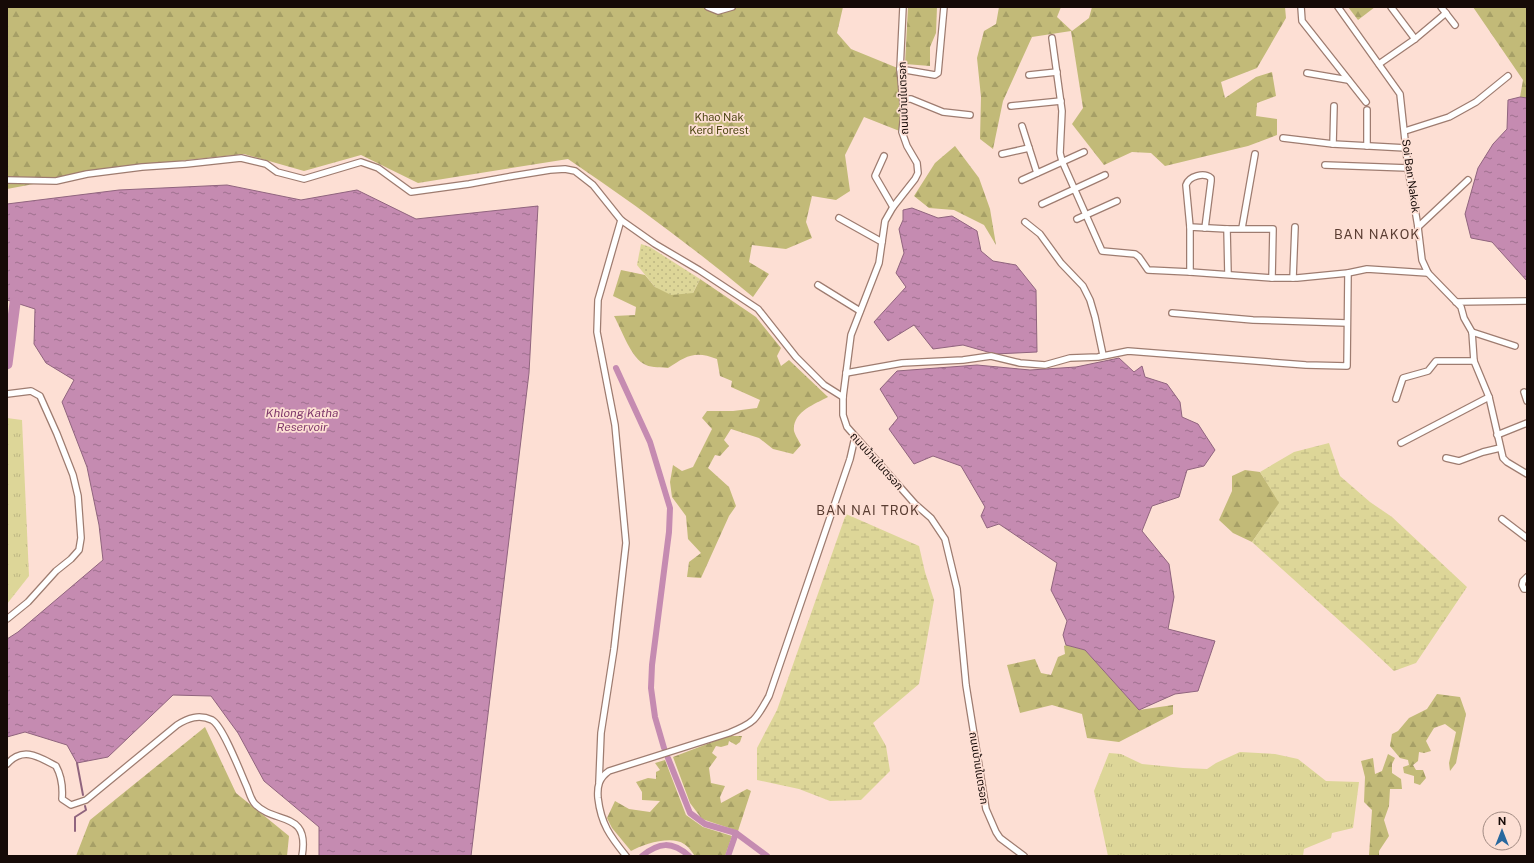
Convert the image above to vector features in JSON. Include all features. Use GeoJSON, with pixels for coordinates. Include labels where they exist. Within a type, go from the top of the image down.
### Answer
{"type":"FeatureCollection","features":[{"type":"Feature","properties":{"kind":"street"},"geometry":{"type":"LineString","coordinates":[[708,7],[718,11],[730,9],[732,7]]}},
{"type":"Feature","properties":{"kind":"street","name":"ถนนบ้านในตรอก"},"geometry":{"type":"LineString","coordinates":[[903,7],[900,70],[904,113],[902,132],[907,146],[917,163],[918,173],[893,207],[885,221],[879,263],[851,336],[843,397],[843,416],[847,427],[855,437],[915,504],[931,518],[945,539],[957,589],[966,685],[986,809],[1000,838],[1024,856]]}},
{"type":"Feature","properties":{"kind":"street"},"geometry":{"type":"LineString","coordinates":[[900,70],[935,75],[938,73],[944,7]]}},
{"type":"Feature","properties":{"kind":"street"},"geometry":{"type":"LineString","coordinates":[[1300,7],[1302,21],[1366,102]]}},
{"type":"Feature","properties":{"kind":"street","name":"Soi Ban Nakok"},"geometry":{"type":"LineString","coordinates":[[1338,7],[1400,94],[1408,168],[1422,260],[1428,273],[1461,307],[1464,318],[1472,332],[1474,360],[1489,397],[1503,458],[1527,474]]}},
{"type":"Feature","properties":{"kind":"street"},"geometry":{"type":"LineString","coordinates":[[1391,7],[1415,39]]}},
{"type":"Feature","properties":{"kind":"street"},"geometry":{"type":"LineString","coordinates":[[1441,7],[1455,25]]}},
{"type":"Feature","properties":{"kind":"street"},"geometry":{"type":"LineString","coordinates":[[1379,64],[1415,39],[1446,13]]}},
{"type":"Feature","properties":{"kind":"street"},"geometry":{"type":"LineString","coordinates":[[1052,38],[1062,111],[1060,153],[1062,161],[1102,251],[1135,254],[1139,257],[1148,270],[1272,278],[1293,278],[1348,273],[1367,269],[1428,273]]}},
{"type":"Feature","properties":{"kind":"street"},"geometry":{"type":"LineString","coordinates":[[1029,76],[1057,72]]}},
{"type":"Feature","properties":{"kind":"street"},"geometry":{"type":"LineString","coordinates":[[1307,73],[1348,80]]}},
{"type":"Feature","properties":{"kind":"street"},"geometry":{"type":"LineString","coordinates":[[1404,131],[1450,117],[1476,102],[1508,76]]}},
{"type":"Feature","properties":{"kind":"street"},"geometry":{"type":"LineString","coordinates":[[903,99],[911,99],[943,112],[970,115]]}},
{"type":"Feature","properties":{"kind":"street"},"geometry":{"type":"LineString","coordinates":[[1011,106],[1061,101]]}},
{"type":"Feature","properties":{"kind":"street"},"geometry":{"type":"LineString","coordinates":[[1332,144],[1334,106]]}},
{"type":"Feature","properties":{"kind":"street"},"geometry":{"type":"LineString","coordinates":[[1367,110],[1367,146]]}},
{"type":"Feature","properties":{"kind":"street"},"geometry":{"type":"LineString","coordinates":[[1022,126],[1037,173]]}},
{"type":"Feature","properties":{"kind":"street"},"geometry":{"type":"LineString","coordinates":[[1283,138],[1332,144],[1406,148]]}},
{"type":"Feature","properties":{"kind":"street"},"geometry":{"type":"LineString","coordinates":[[1002,154],[1029,148]]}},
{"type":"Feature","properties":{"kind":"street"},"geometry":{"type":"LineString","coordinates":[[1022,180],[1084,152]]}},
{"type":"Feature","properties":{"kind":"street"},"geometry":{"type":"LineString","coordinates":[[1242,228],[1255,154]]}},
{"type":"Feature","properties":{"kind":"street"},"geometry":{"type":"LineString","coordinates":[[884,156],[875,176],[893,207]]}},
{"type":"Feature","properties":{"kind":"street"},"geometry":{"type":"LineString","coordinates":[[7,180],[56,181],[87,174],[142,167],[240,158],[266,164],[277,172],[304,179],[361,162],[378,168],[411,192],[565,169],[575,171],[587,179],[621,220],[655,244],[706,274],[758,310],[802,362],[824,385],[843,397]]}},
{"type":"Feature","properties":{"kind":"street"},"geometry":{"type":"LineString","coordinates":[[1326,165],[1408,168]]}},
{"type":"Feature","properties":{"kind":"street"},"geometry":{"type":"LineString","coordinates":[[1042,204],[1105,175]]}},
{"type":"Feature","properties":{"kind":"street"},"geometry":{"type":"LineString","coordinates":[[1190,272],[1190,227],[1186,185],[1187,181],[1190,179],[1206,175],[1211,178],[1211,181],[1205,228]]}},
{"type":"Feature","properties":{"kind":"street"},"geometry":{"type":"LineString","coordinates":[[1418,227],[1468,180]]}},
{"type":"Feature","properties":{"kind":"street"},"geometry":{"type":"LineString","coordinates":[[1077,219],[1117,200]]}},
{"type":"Feature","properties":{"kind":"street"},"geometry":{"type":"LineString","coordinates":[[839,218],[882,242]]}},
{"type":"Feature","properties":{"kind":"street"},"geometry":{"type":"LineString","coordinates":[[621,220],[598,300],[597,324],[597,332],[615,425],[626,543],[614,649],[601,733],[598,793],[602,821],[613,840],[626,856]]}},
{"type":"Feature","properties":{"kind":"street"},"geometry":{"type":"LineString","coordinates":[[1024,222],[1040,234],[1061,263],[1083,286],[1090,300],[1095,316],[1103,355]]}},
{"type":"Feature","properties":{"kind":"street"},"geometry":{"type":"LineString","coordinates":[[1190,227],[1273,229],[1272,278]]}},
{"type":"Feature","properties":{"kind":"street"},"geometry":{"type":"LineString","coordinates":[[1293,278],[1295,227]]}},
{"type":"Feature","properties":{"kind":"street"},"geometry":{"type":"LineString","coordinates":[[1227,229],[1228,274]]}},
{"type":"Feature","properties":{"kind":"street"},"geometry":{"type":"LineString","coordinates":[[846,373],[902,363],[963,360],[991,356],[1020,363],[1045,365],[1070,358],[1098,357],[1128,351],[1306,365],[1347,366],[1348,273]]}},
{"type":"Feature","properties":{"kind":"street"},"geometry":{"type":"LineString","coordinates":[[818,285],[860,311]]}},
{"type":"Feature","properties":{"kind":"street"},"geometry":{"type":"LineString","coordinates":[[1456,302],[1527,300]]}},
{"type":"Feature","properties":{"kind":"street"},"geometry":{"type":"LineString","coordinates":[[1172,313],[1253,320],[1347,323]]}},
{"type":"Feature","properties":{"kind":"street"},"geometry":{"type":"LineString","coordinates":[[1472,332],[1515,346]]}},
{"type":"Feature","properties":{"kind":"street"},"geometry":{"type":"LineString","coordinates":[[1396,399],[1403,378],[1428,371],[1436,361],[1474,360]]}},
{"type":"Feature","properties":{"kind":"street"},"geometry":{"type":"LineString","coordinates":[[7,394],[31,391],[40,396],[73,475],[78,496],[81,538],[79,550],[71,559],[56,571],[28,602],[7,619]]}},
{"type":"Feature","properties":{"kind":"street"},"geometry":{"type":"LineString","coordinates":[[1524,392],[1527,401]]}},
{"type":"Feature","properties":{"kind":"street"},"geometry":{"type":"LineString","coordinates":[[1401,443],[1489,397]]}},
{"type":"Feature","properties":{"kind":"street"},"geometry":{"type":"LineString","coordinates":[[1497,435],[1527,423]]}},
{"type":"Feature","properties":{"kind":"street"},"geometry":{"type":"LineString","coordinates":[[599,782],[602,775],[609,771],[743,728],[759,716],[771,689],[850,459],[855,437]]}},
{"type":"Feature","properties":{"kind":"street"},"geometry":{"type":"LineString","coordinates":[[1446,458],[1459,461],[1483,452],[1500,448]]}},
{"type":"Feature","properties":{"kind":"street"},"geometry":{"type":"LineString","coordinates":[[1502,520],[1527,538]]}},
{"type":"Feature","properties":{"kind":"street"},"geometry":{"type":"LineString","coordinates":[[1527,577],[1523,581],[1522,585],[1527,589]]}},
{"type":"Feature","properties":{"kind":"street"},"geometry":{"type":"LineString","coordinates":[[7,764],[13,757],[27,753],[56,766],[60,772],[63,788],[62,800],[71,805],[86,800],[177,725],[189,718],[212,720],[217,725],[224,737],[254,803],[265,811],[291,822],[300,829],[303,838],[302,856]]}},
{"type":"Feature","properties":{"kind":"green space","name":"Khao Nak Kerd Forest"},"geometry":{"type":"Polygon","coordinates":[[[7,7],[843,7],[837,33],[851,49],[900,69],[902,132],[864,117],[845,155],[850,191],[836,200],[812,196],[806,222],[812,238],[786,249],[752,245],[749,262],[769,274],[753,297],[662,226],[568,159],[418,183],[361,155],[304,171],[244,154],[187,160],[87,174],[7,189],[7,7]]]}},
{"type":"Feature","properties":{"kind":"green space"},"geometry":{"type":"Polygon","coordinates":[[[908,7],[937,7],[936,33],[930,47],[930,66],[905,64],[908,7]]]}},
{"type":"Feature","properties":{"kind":"green space"},"geometry":{"type":"Polygon","coordinates":[[[999,7],[1061,7],[1057,17],[1072,31],[1089,18],[1092,7],[1285,7],[1286,18],[1257,68],[1221,82],[1225,98],[1256,77],[1272,72],[1276,96],[1257,103],[1256,116],[1277,119],[1277,135],[1248,146],[1165,166],[1151,153],[1132,152],[1104,165],[1072,124],[1083,108],[1071,31],[1032,37],[1003,101],[993,149],[980,139],[981,97],[977,58],[984,31],[996,24],[999,7]]]}},
{"type":"Feature","properties":{"kind":"green space"},"geometry":{"type":"Polygon","coordinates":[[[1348,7],[1375,7],[1358,20],[1348,7]]]}},
{"type":"Feature","properties":{"kind":"green space"},"geometry":{"type":"Polygon","coordinates":[[[1473,7],[1527,7],[1527,98],[1520,97],[1523,80],[1473,7]]]}},
{"type":"Feature","properties":{"kind":"green space"},"geometry":{"type":"Polygon","coordinates":[[[955,146],[979,178],[990,209],[996,245],[984,225],[954,210],[929,208],[914,196],[935,163],[955,146]]]}},
{"type":"Feature","properties":{"kind":"green space"},"geometry":{"type":"Polygon","coordinates":[[[641,244],[650,247],[700,279],[693,293],[671,295],[655,287],[637,265],[641,244]]]}},
{"type":"Feature","properties":{"kind":"green space"},"geometry":{"type":"Polygon","coordinates":[[[621,270],[645,275],[655,287],[693,293],[700,279],[756,317],[781,348],[777,356],[781,366],[789,360],[828,397],[800,414],[794,424],[794,431],[801,445],[793,454],[773,449],[759,438],[731,429],[724,440],[729,446],[720,456],[715,455],[708,468],[729,487],[736,506],[729,516],[701,578],[687,577],[689,562],[701,553],[688,539],[686,516],[672,497],[670,482],[673,465],[682,471],[693,467],[712,429],[702,418],[707,411],[733,411],[757,408],[760,400],[731,387],[732,381],[720,376],[717,359],[709,356],[691,356],[680,360],[668,368],[651,367],[641,362],[631,351],[614,316],[635,315],[636,307],[613,296],[621,270]]]}},
{"type":"Feature","properties":{"kind":"green space"},"geometry":{"type":"Polygon","coordinates":[[[7,418],[22,420],[29,576],[7,604],[7,418]]]}},
{"type":"Feature","properties":{"kind":"green space"},"geometry":{"type":"Polygon","coordinates":[[[1329,443],[1340,476],[1370,502],[1392,517],[1467,587],[1416,663],[1394,671],[1252,542],[1279,503],[1260,472],[1294,452],[1329,443]]]}},
{"type":"Feature","properties":{"kind":"green space"},"geometry":{"type":"Polygon","coordinates":[[[1245,470],[1260,472],[1280,503],[1252,542],[1233,533],[1219,520],[1232,491],[1232,476],[1245,470]]]}},
{"type":"Feature","properties":{"kind":"green space"},"geometry":{"type":"Polygon","coordinates":[[[846,514],[919,546],[934,600],[919,684],[873,723],[886,746],[890,771],[861,800],[830,801],[799,789],[757,780],[757,748],[777,710],[846,514]]]}},
{"type":"Feature","properties":{"kind":"green space"},"geometry":{"type":"Polygon","coordinates":[[[1066,645],[1085,650],[1139,710],[1173,705],[1173,714],[1119,742],[1087,738],[1082,714],[1052,705],[1020,713],[1007,665],[1035,659],[1041,673],[1051,675],[1058,657],[1065,654],[1064,646],[1066,645]]]}},
{"type":"Feature","properties":{"kind":"green space"},"geometry":{"type":"Polygon","coordinates":[[[1437,694],[1460,697],[1466,714],[1456,763],[1450,771],[1449,763],[1456,732],[1445,724],[1434,728],[1426,741],[1431,751],[1424,753],[1419,752],[1418,761],[1413,765],[1416,770],[1423,770],[1426,778],[1420,785],[1414,783],[1414,776],[1404,773],[1403,767],[1409,765],[1408,760],[1400,758],[1390,746],[1392,734],[1398,731],[1409,718],[1427,709],[1437,694]]]}},
{"type":"Feature","properties":{"kind":"green space"},"geometry":{"type":"Polygon","coordinates":[[[205,727],[236,793],[289,836],[287,856],[76,856],[90,820],[205,727]]]}},
{"type":"Feature","properties":{"kind":"green space"},"geometry":{"type":"Polygon","coordinates":[[[728,736],[742,736],[740,742],[736,745],[729,741],[728,745],[721,747],[716,746],[712,753],[717,757],[709,768],[711,783],[725,786],[720,797],[721,803],[747,789],[751,791],[738,831],[702,819],[690,803],[673,757],[728,736]]]}},
{"type":"Feature","properties":{"kind":"green space"},"geometry":{"type":"Polygon","coordinates":[[[1240,752],[1275,754],[1298,759],[1326,781],[1359,782],[1353,828],[1332,833],[1331,838],[1304,849],[1303,856],[1108,856],[1094,791],[1109,753],[1121,754],[1142,764],[1207,769],[1216,763],[1240,752]]]}},
{"type":"Feature","properties":{"kind":"green space"},"geometry":{"type":"Polygon","coordinates":[[[1388,754],[1395,758],[1392,764],[1392,773],[1401,779],[1402,789],[1390,789],[1389,806],[1384,820],[1389,836],[1379,851],[1379,856],[1369,856],[1372,810],[1364,802],[1365,777],[1361,761],[1373,758],[1375,774],[1382,771],[1388,754]]]}},
{"type":"Feature","properties":{"kind":"green space"},"geometry":{"type":"Polygon","coordinates":[[[665,760],[686,815],[703,827],[732,836],[725,856],[695,856],[685,845],[679,841],[672,840],[650,843],[631,851],[612,828],[607,818],[615,801],[629,809],[650,812],[660,801],[642,800],[642,792],[636,782],[648,778],[656,779],[656,772],[660,770],[655,763],[665,760]]]}},
{"type":"Feature","properties":{"kind":"water"},"geometry":{"type":"Polygon","coordinates":[[[1520,97],[1527,98],[1527,281],[1492,242],[1471,238],[1465,214],[1478,168],[1493,144],[1507,129],[1508,100],[1520,97]]]}},
{"type":"Feature","properties":{"kind":"water","name":"Khlong Katha Reservoir"},"geometry":{"type":"Polygon","coordinates":[[[227,185],[301,200],[357,190],[416,219],[538,206],[529,373],[471,856],[319,856],[319,827],[264,781],[238,733],[211,696],[173,695],[108,757],[77,763],[67,745],[25,732],[7,737],[7,639],[18,632],[103,560],[99,525],[87,467],[62,402],[74,380],[46,363],[34,344],[35,309],[7,300],[7,204],[119,190],[227,185]]]}},
{"type":"Feature","properties":{"kind":"water"},"geometry":{"type":"Polygon","coordinates":[[[912,208],[938,218],[952,216],[977,231],[981,251],[993,261],[1016,265],[1036,290],[1037,352],[995,354],[963,345],[933,349],[914,325],[888,341],[874,322],[906,287],[896,273],[904,253],[899,229],[903,220],[903,210],[912,208]]]}},
{"type":"Feature","properties":{"kind":"water"},"geometry":{"type":"Polygon","coordinates":[[[1119,358],[1134,372],[1142,366],[1145,377],[1167,384],[1180,402],[1182,417],[1198,424],[1215,450],[1204,466],[1187,470],[1179,497],[1152,506],[1142,531],[1169,564],[1174,597],[1168,629],[1215,641],[1198,691],[1175,694],[1139,710],[1085,650],[1066,645],[1063,635],[1067,621],[1051,590],[1057,563],[999,524],[987,528],[981,516],[985,507],[961,466],[933,456],[914,464],[889,429],[898,418],[880,389],[897,371],[977,365],[1030,370],[1076,367],[1119,358]]]}},
{"type":"Feature","properties":{"kind":"waterway"},"geometry":{"type":"LineString","coordinates":[[7,364],[15,303]]}},
{"type":"Feature","properties":{"kind":"waterway"},"geometry":{"type":"LineString","coordinates":[[616,368],[650,442],[670,508],[669,532],[652,665],[651,688],[655,717],[664,748]]}},
{"type":"Feature","properties":{"kind":"waterway"},"geometry":{"type":"LineString","coordinates":[[668,758],[690,813],[705,824],[736,833],[767,856]]}},
{"type":"Feature","properties":{"kind":"waterway"},"geometry":{"type":"LineString","coordinates":[[77,763],[83,795]]}},
{"type":"Feature","properties":{"kind":"waterway"},"geometry":{"type":"LineString","coordinates":[[75,831],[75,817],[86,810],[85,806]]}},
{"type":"Feature","properties":{"kind":"waterway"},"geometry":{"type":"LineString","coordinates":[[728,856],[736,833]]}},
{"type":"Feature","properties":{"kind":"waterway"},"geometry":{"type":"LineString","coordinates":[[642,856],[654,848],[666,845],[677,848],[689,856]]}},
{"type":"Feature","properties":{"kind":"district","name":"BAN NAKOK"},"geometry":{"type":"Point","coordinates":[1377,234]}},
{"type":"Feature","properties":{"kind":"district","name":"BAN NAI TROK"},"geometry":{"type":"Point","coordinates":[868,510]}}]}
